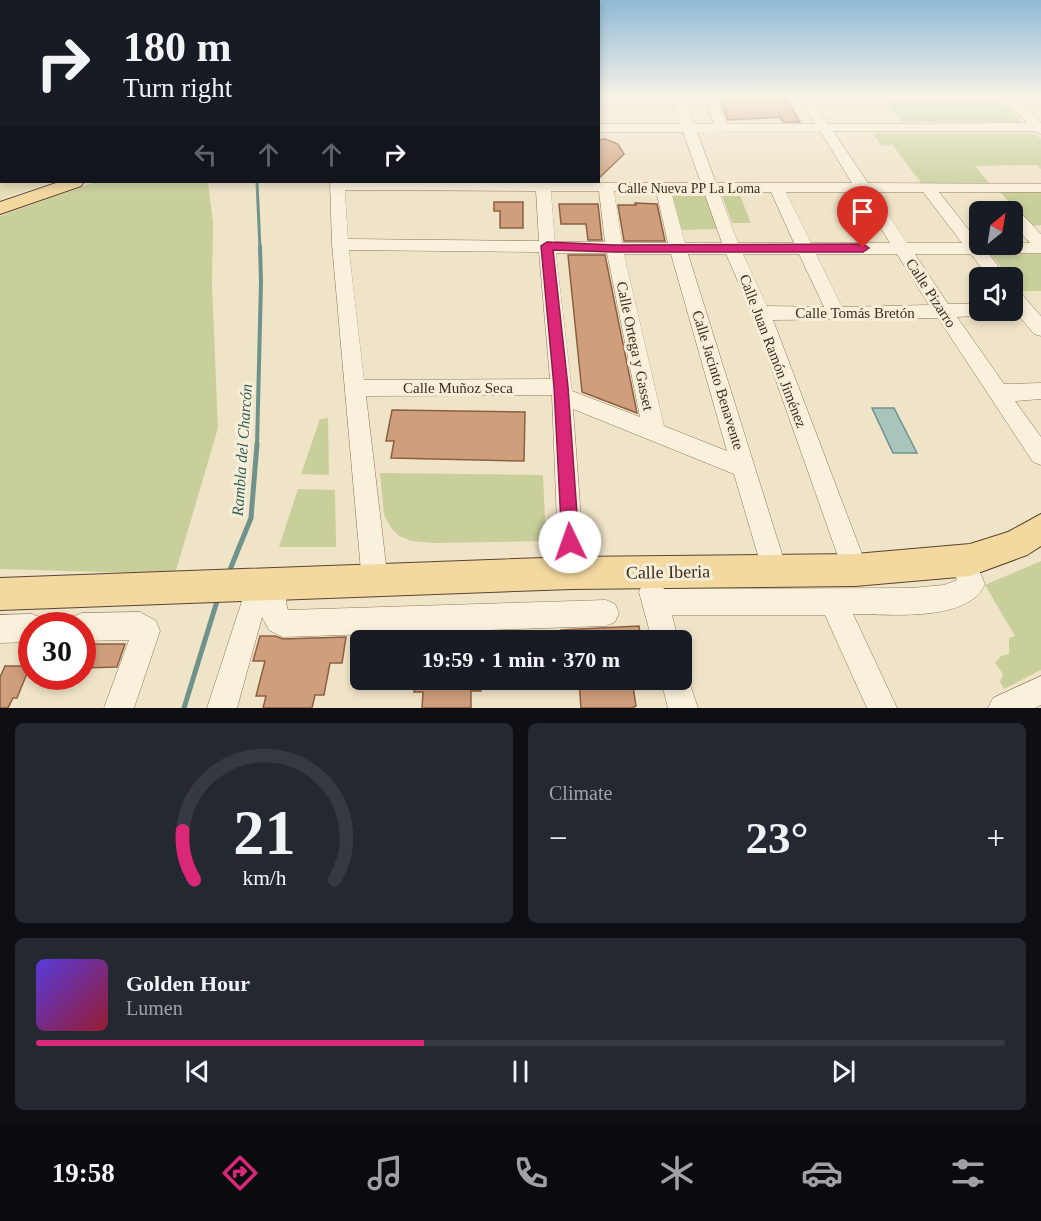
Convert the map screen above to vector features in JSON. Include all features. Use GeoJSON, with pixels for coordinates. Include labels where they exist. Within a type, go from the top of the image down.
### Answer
{"type":"FeatureCollection","features":[{"type":"Feature","properties":{"kind":"main road"},"geometry":{"type":"LineString","coordinates":[[0,208],[72,183]]}},
{"type":"Feature","properties":{"kind":"main road","name":"Calle Iberia"},"geometry":{"type":"LineString","coordinates":[[0,594],[148,589],[260,593],[375,582],[572,573],[855,570],[962,561],[1016,544],[1041,530]]}},
{"type":"Feature","properties":{"kind":"street","name":"Calle Juan Ramón Jiménez"},"geometry":{"type":"LineString","coordinates":[[690,131],[732,249],[761,312],[855,570]]}},
{"type":"Feature","properties":{"kind":"street","name":"Calle Pizarro"},"geometry":{"type":"LineString","coordinates":[[827,131],[944,312],[1041,455]]}},
{"type":"Feature","properties":{"kind":"street","name":"Calle Nueva PP La Loma"},"geometry":{"type":"LineString","coordinates":[[337,184],[543,184],[606,188],[711,189],[1041,189]]}},
{"type":"Feature","properties":{"kind":"street"},"geometry":{"type":"LineString","coordinates":[[337,184],[340,244],[375,582]]}},
{"type":"Feature","properties":{"kind":"street"},"geometry":{"type":"LineString","coordinates":[[543,184],[561,391],[572,573]]}},
{"type":"Feature","properties":{"kind":"street","name":"Calle Ortega y Gasset"},"geometry":{"type":"LineString","coordinates":[[606,188],[614,248],[654,432]]}},
{"type":"Feature","properties":{"kind":"street","name":"Calle Jacinto Benavente"},"geometry":{"type":"LineString","coordinates":[[663,188],[678,249],[746,468],[774,570]]}},
{"type":"Feature","properties":{"kind":"street"},"geometry":{"type":"LineString","coordinates":[[928,188],[969,239]]}},
{"type":"Feature","properties":{"kind":"street"},"geometry":{"type":"LineString","coordinates":[[990,188],[1002,201]]}},
{"type":"Feature","properties":{"kind":"street"},"geometry":{"type":"LineString","coordinates":[[777,189],[836,314]]}},
{"type":"Feature","properties":{"kind":"street"},"geometry":{"type":"LineString","coordinates":[[1023,225],[1041,246]]}},
{"type":"Feature","properties":{"kind":"street"},"geometry":{"type":"LineString","coordinates":[[340,244],[678,249],[969,249]]}},
{"type":"Feature","properties":{"kind":"street"},"geometry":{"type":"LineString","coordinates":[[1023,247],[1041,246]]}},
{"type":"Feature","properties":{"kind":"street"},"geometry":{"type":"LineString","coordinates":[[982,255],[991,267]]}},
{"type":"Feature","properties":{"kind":"street","name":"Calle Tomás Bretón"},"geometry":{"type":"LineString","coordinates":[[761,312],[836,314],[969,311]]}},
{"type":"Feature","properties":{"kind":"street"},"geometry":{"type":"LineString","coordinates":[[1023,313],[1041,329]]}},
{"type":"Feature","properties":{"kind":"street","name":"Calle Muñoz Seca"},"geometry":{"type":"LineString","coordinates":[[355,388],[561,391]]}},
{"type":"Feature","properties":{"kind":"street"},"geometry":{"type":"LineString","coordinates":[[561,391],[654,432],[746,468]]}},
{"type":"Feature","properties":{"kind":"street"},"geometry":{"type":"LineString","coordinates":[[998,393],[1041,391]]}},
{"type":"Feature","properties":{"kind":"street"},"geometry":{"type":"LineString","coordinates":[[655,602],[911,601],[947,598],[963,593],[972,584],[962,561]]}},
{"type":"Feature","properties":{"kind":"street"},"geometry":{"type":"LineString","coordinates":[[647,572],[662,630]]}},
{"type":"Feature","properties":{"kind":"street"},"geometry":{"type":"LineString","coordinates":[[260,593],[275,619],[283,624],[606,614]]}},
{"type":"Feature","properties":{"kind":"street"},"geometry":{"type":"LineString","coordinates":[[222,708],[260,593]]}},
{"type":"Feature","properties":{"kind":"street"},"geometry":{"type":"LineString","coordinates":[[832,600],[882,708]]}},
{"type":"Feature","properties":{"kind":"street"},"geometry":{"type":"LineString","coordinates":[[96,627],[140,626],[146,631],[119,708]]}},
{"type":"Feature","properties":{"kind":"street"},"geometry":{"type":"LineString","coordinates":[[0,629],[18,628]]}},
{"type":"Feature","properties":{"kind":"street"},"geometry":{"type":"LineString","coordinates":[[678,690],[683,708]]}},
{"type":"Feature","properties":{"kind":"street"},"geometry":{"type":"LineString","coordinates":[[1003,708],[1041,690]]}},
{"type":"Feature","properties":{"kind":"shaded area"},"geometry":{"type":"Polygon","coordinates":[[[0,183],[48,183],[0,199],[0,183]]]}},
{"type":"Feature","properties":{"kind":"green space"},"geometry":{"type":"Polygon","coordinates":[[[873,134],[1035,134],[1041,139],[1041,169],[1037,165],[975,166],[990,184],[922,184],[890,142],[891,146],[881,145],[873,134]]]}},
{"type":"Feature","properties":{"kind":"green space"},"geometry":{"type":"Polygon","coordinates":[[[92,183],[208,183],[213,223],[212,286],[218,428],[175,574],[0,569],[0,216],[92,183]]]}},
{"type":"Feature","properties":{"kind":"green space"},"geometry":{"type":"Polygon","coordinates":[[[669,192],[705,193],[718,229],[682,230],[669,192]]]}},
{"type":"Feature","properties":{"kind":"green space"},"geometry":{"type":"Polygon","coordinates":[[[1000,192],[1041,192],[1041,225],[1030,226],[1023,218],[1023,201],[1008,201],[1000,192]]]}},
{"type":"Feature","properties":{"kind":"green space"},"geometry":{"type":"Polygon","coordinates":[[[721,193],[739,193],[751,223],[732,223],[721,193]]]}},
{"type":"Feature","properties":{"kind":"green space"},"geometry":{"type":"Polygon","coordinates":[[[1041,254],[1041,291],[1023,291],[1023,267],[1001,267],[991,255],[1041,254]]]}},
{"type":"Feature","properties":{"kind":"green space"},"geometry":{"type":"Polygon","coordinates":[[[328,418],[329,475],[301,474],[320,419],[328,418]]]}},
{"type":"Feature","properties":{"kind":"green space"},"geometry":{"type":"Polygon","coordinates":[[[380,473],[543,475],[546,541],[434,543],[412,541],[399,536],[391,528],[384,515],[380,473]]]}},
{"type":"Feature","properties":{"kind":"green space"},"geometry":{"type":"Polygon","coordinates":[[[298,489],[335,490],[336,547],[279,547],[298,489]]]}},
{"type":"Feature","properties":{"kind":"green space"},"geometry":{"type":"Polygon","coordinates":[[[1041,561],[1041,670],[1004,689],[1000,682],[1003,674],[995,663],[1001,656],[1009,654],[1009,638],[1015,636],[985,585],[1041,561]]]}},
{"type":"Feature","properties":{"kind":"water"},"geometry":{"type":"Polygon","coordinates":[[[872,408],[894,408],[917,453],[893,453],[872,408]]]}},
{"type":"Feature","properties":{"kind":"building"},"geometry":{"type":"Polygon","coordinates":[[[605,139],[618,144],[624,154],[600,177],[600,140],[605,139]]]}},
{"type":"Feature","properties":{"kind":"building"},"geometry":{"type":"Polygon","coordinates":[[[494,202],[523,202],[523,228],[500,228],[500,211],[494,211],[494,202]]]}},
{"type":"Feature","properties":{"kind":"building"},"geometry":{"type":"Polygon","coordinates":[[[635,203],[657,204],[665,241],[624,241],[618,205],[636,205],[635,203]]]}},
{"type":"Feature","properties":{"kind":"building"},"geometry":{"type":"Polygon","coordinates":[[[559,204],[598,204],[602,240],[588,240],[586,224],[561,224],[559,204]]]}},
{"type":"Feature","properties":{"kind":"building"},"geometry":{"type":"Polygon","coordinates":[[[568,255],[605,255],[637,413],[582,392],[568,255]]]}},
{"type":"Feature","properties":{"kind":"building"},"geometry":{"type":"Polygon","coordinates":[[[392,410],[525,412],[524,461],[391,458],[394,441],[386,441],[392,410]]]}},
{"type":"Feature","properties":{"kind":"building"},"geometry":{"type":"Polygon","coordinates":[[[639,626],[640,630],[561,630],[639,626]]]}},
{"type":"Feature","properties":{"kind":"building"},"geometry":{"type":"Polygon","coordinates":[[[260,636],[275,636],[283,639],[346,637],[342,663],[330,663],[324,695],[315,695],[312,708],[263,708],[266,696],[256,696],[265,661],[253,661],[260,636]]]}},
{"type":"Feature","properties":{"kind":"building"},"geometry":{"type":"Polygon","coordinates":[[[96,644],[125,644],[117,667],[96,668],[96,644]]]}},
{"type":"Feature","properties":{"kind":"building"},"geometry":{"type":"Polygon","coordinates":[[[5,666],[18,666],[18,690],[20,690],[17,698],[13,698],[8,708],[0,708],[0,677],[5,666]]]}},
{"type":"Feature","properties":{"kind":"building"},"geometry":{"type":"Polygon","coordinates":[[[414,690],[481,690],[471,691],[471,708],[422,708],[423,692],[414,692],[414,690]]]}},
{"type":"Feature","properties":{"kind":"building"},"geometry":{"type":"Polygon","coordinates":[[[580,690],[634,690],[636,706],[632,708],[581,708],[580,690]]]}},
{"type":"Feature","properties":{"kind":"waterway","name":"Rambla del Charcón"},"geometry":{"type":"LineString","coordinates":[[257,183],[260,248]]}},
{"type":"Feature","properties":{"kind":"waterway","name":"Rambla del Charcón"},"geometry":{"type":"LineString","coordinates":[[257,446],[260,246]]}},
{"type":"Feature","properties":{"kind":"waterway","name":"Rambla del Charcón"},"geometry":{"type":"LineString","coordinates":[[229,572],[251,518],[257,444]]}},
{"type":"Feature","properties":{"kind":"waterway","name":"Rambla del Charcón"},"geometry":{"type":"LineString","coordinates":[[184,708],[218,598]]}},
{"type":"Feature","properties":{"kind":"route"},"geometry":{"type":"LineString","coordinates":[[570,542],[561,387],[547,246],[863,248]]}}]}
